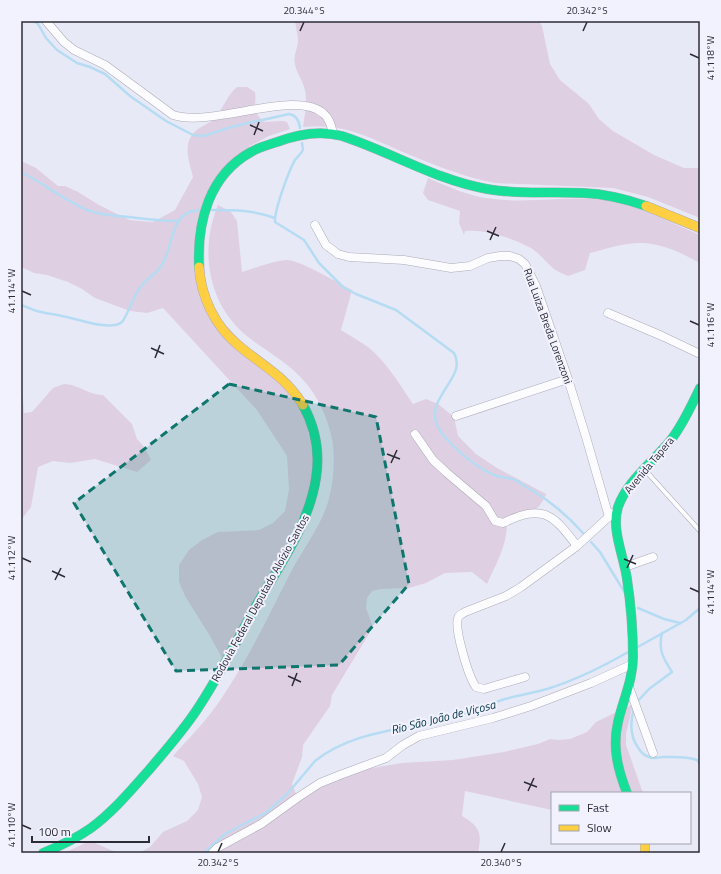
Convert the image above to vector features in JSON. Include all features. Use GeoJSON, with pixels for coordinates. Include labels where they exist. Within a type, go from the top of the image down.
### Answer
{"type":"FeatureCollection","features":[{"type":"Feature","properties":{"kind":"main road","name":"Rodovia Federal Deputado Aloízio Santos"},"geometry":{"type":"LineString","coordinates":[[43,853],[74,839],[92,827],[119,802],[143,776],[189,721],[218,676],[280,565],[308,510],[313,495],[318,456],[312,423],[305,407],[293,390],[276,373],[226,334],[205,298],[198,259],[202,218],[213,188],[224,174],[251,153],[285,138],[312,133],[333,133],[428,171],[488,190],[511,193],[571,193],[608,195],[638,202],[700,228]]}},
{"type":"Feature","properties":{"kind":"main road","name":"Avenida Tapera"},"geometry":{"type":"LineString","coordinates":[[627,792],[619,771],[615,742],[619,719],[629,687],[633,661],[625,567],[616,517],[618,507],[626,493],[680,428],[699,395]]}},
{"type":"Feature","properties":{"kind":"street"},"geometry":{"type":"LineString","coordinates":[[46,21],[64,42],[74,50],[105,65],[173,114],[178,116],[194,117],[221,115],[284,105],[302,106],[320,111],[324,114],[330,122],[333,133]]}},
{"type":"Feature","properties":{"kind":"street","name":"Rua Luiza Breda Lorenzoni"},"geometry":{"type":"LineString","coordinates":[[315,225],[326,245],[338,254],[349,258],[404,260],[451,268],[470,266],[488,258],[510,256],[519,259],[525,264],[536,286],[568,379],[609,517]]}},
{"type":"Feature","properties":{"kind":"street"},"geometry":{"type":"LineString","coordinates":[[608,313],[700,354]]}},
{"type":"Feature","properties":{"kind":"street"},"geometry":{"type":"LineString","coordinates":[[456,416],[568,379]]}},
{"type":"Feature","properties":{"kind":"street"},"geometry":{"type":"LineString","coordinates":[[415,434],[433,460],[481,501],[486,506],[495,521],[503,523],[527,513],[546,514],[562,528],[577,546]]}},
{"type":"Feature","properties":{"kind":"street"},"geometry":{"type":"LineString","coordinates":[[525,676],[484,689],[476,687],[470,674],[457,631],[458,618],[465,612],[506,596],[577,546],[618,507]]}},
{"type":"Feature","properties":{"kind":"street"},"geometry":{"type":"LineString","coordinates":[[625,567],[653,557]]}},
{"type":"Feature","properties":{"kind":"street"},"geometry":{"type":"LineString","coordinates":[[212,853],[217,848],[261,824],[316,786],[332,778],[386,758],[403,745],[419,736],[493,718],[531,706],[591,683],[633,661]]}},
{"type":"Feature","properties":{"kind":"street"},"geometry":{"type":"LineString","coordinates":[[629,687],[653,753]]}},
{"type":"Feature","properties":{"kind":"lane"},"geometry":{"type":"LineString","coordinates":[[645,470],[700,531]]}},
{"type":"Feature","properties":{"kind":"highlighted area"},"geometry":{"type":"Polygon","coordinates":[[[229,384],[376,417],[409,584],[339,665],[176,671],[74,503],[229,384]]]}},
{"type":"Feature","properties":{"kind":"shaded area"},"geometry":{"type":"Polygon","coordinates":[[[295,21],[539,21],[542,26],[550,64],[560,80],[589,104],[599,119],[613,131],[654,155],[684,168],[700,168],[700,218],[648,197],[613,188],[495,183],[460,174],[438,166],[356,132],[331,127],[303,127],[306,96],[295,61],[298,42],[295,21]]]}},
{"type":"Feature","properties":{"kind":"shaded area"},"geometry":{"type":"Polygon","coordinates":[[[237,87],[247,87],[255,92],[255,108],[257,114],[264,122],[287,122],[290,129],[269,136],[250,146],[203,203],[206,306],[300,399],[319,476],[227,667],[185,596],[179,582],[179,565],[189,550],[202,540],[218,532],[259,530],[273,523],[285,511],[289,489],[287,456],[257,410],[163,308],[147,313],[130,311],[95,298],[68,282],[47,275],[34,273],[21,267],[21,161],[36,168],[58,186],[65,186],[78,192],[121,216],[130,220],[153,222],[175,210],[193,177],[188,158],[189,140],[198,129],[214,119],[237,87]]]}},
{"type":"Feature","properties":{"kind":"shaded area"},"geometry":{"type":"Polygon","coordinates":[[[428,178],[460,191],[485,198],[506,200],[594,199],[635,208],[700,235],[700,263],[679,252],[663,246],[649,243],[632,243],[590,253],[585,270],[568,276],[554,269],[531,248],[516,241],[481,231],[465,231],[464,235],[459,223],[460,211],[428,200],[423,193],[428,178]]]}},
{"type":"Feature","properties":{"kind":"shaded area"},"geometry":{"type":"Polygon","coordinates":[[[218,205],[231,212],[237,221],[242,272],[270,263],[287,260],[310,268],[352,290],[341,330],[365,345],[381,359],[413,404],[426,399],[438,404],[454,417],[458,436],[476,454],[497,468],[546,494],[543,501],[535,510],[526,514],[507,518],[503,547],[487,584],[472,572],[445,573],[426,583],[409,588],[381,589],[372,591],[367,598],[366,608],[373,627],[332,695],[330,706],[303,745],[302,757],[292,784],[297,796],[313,791],[349,772],[402,763],[453,760],[504,752],[538,744],[550,739],[570,739],[587,732],[596,722],[633,704],[626,734],[626,745],[643,792],[551,792],[551,810],[465,791],[462,816],[473,823],[478,831],[480,840],[478,853],[139,853],[150,847],[163,832],[187,821],[198,810],[202,797],[198,784],[184,761],[173,756],[214,709],[230,686],[259,635],[294,566],[320,522],[328,504],[334,466],[333,445],[328,424],[314,394],[291,368],[248,337],[234,324],[224,309],[216,293],[211,276],[209,241],[212,223],[218,205]]]}},
{"type":"Feature","properties":{"kind":"shaded area"},"geometry":{"type":"Polygon","coordinates":[[[64,384],[69,384],[98,395],[103,395],[132,424],[137,439],[145,448],[151,460],[137,472],[95,459],[70,463],[53,461],[38,467],[31,507],[21,520],[21,395],[23,399],[24,413],[32,412],[53,388],[64,384]]]}},
{"type":"Feature","properties":{"kind":"shaded area"},"geometry":{"type":"Polygon","coordinates":[[[90,841],[118,853],[64,853],[90,841]]]}},
{"type":"Feature","properties":{"kind":"waterway"},"geometry":{"type":"LineString","coordinates":[[33,21],[38,24],[46,38],[57,50],[77,63],[105,74],[130,96],[166,121],[193,135],[204,136],[231,127],[289,114],[294,115],[297,118],[300,128]]}},
{"type":"Feature","properties":{"kind":"waterway"},"geometry":{"type":"LineString","coordinates":[[302,143],[303,150],[292,165],[279,200],[275,222],[304,240],[319,263],[343,287],[356,294],[396,310],[454,353],[457,362],[456,370],[441,396],[435,415],[437,425],[441,432],[454,447],[479,467],[499,477],[510,478],[519,482],[557,508],[583,533]]}},
{"type":"Feature","properties":{"kind":"waterway"},"geometry":{"type":"LineString","coordinates":[[21,172],[70,201],[92,212],[113,216],[178,221]]}},
{"type":"Feature","properties":{"kind":"waterway"},"geometry":{"type":"LineString","coordinates":[[21,305],[38,311],[93,324],[110,326],[117,325],[122,322],[126,316],[139,289],[157,271],[165,260],[173,233],[179,221],[187,213],[198,210]]}},
{"type":"Feature","properties":{"kind":"waterway"},"geometry":{"type":"LineString","coordinates":[[212,210],[244,211],[259,213],[275,218]]}},
{"type":"Feature","properties":{"kind":"waterway"},"geometry":{"type":"LineString","coordinates":[[591,542],[600,552],[625,593]]}},
{"type":"Feature","properties":{"kind":"waterway"},"geometry":{"type":"LineString","coordinates":[[638,608],[664,619],[680,623]]}},
{"type":"Feature","properties":{"kind":"waterway","name":"Rio São João de Viçosa"},"geometry":{"type":"LineString","coordinates":[[636,648],[686,620],[700,608]]}},
{"type":"Feature","properties":{"kind":"waterway"},"geometry":{"type":"LineString","coordinates":[[636,703],[649,689],[672,672],[662,654],[662,633]]}},
{"type":"Feature","properties":{"kind":"waterway","name":"Rio São João de Viçosa"},"geometry":{"type":"LineString","coordinates":[[204,853],[225,834],[267,812],[288,793],[315,761],[329,751],[376,733],[450,718],[505,699],[547,689],[590,672],[630,651]]}},
{"type":"Feature","properties":{"kind":"waterway"},"geometry":{"type":"LineString","coordinates":[[634,708],[631,729],[633,739],[643,754],[652,758],[689,758],[697,760],[700,764]]}},
{"type":"Feature","properties":{"kind":"traffic: fast"},"geometry":{"type":"LineString","coordinates":[[199,267],[200,233],[208,201],[225,173],[237,162],[257,149],[293,137],[309,134],[326,133],[342,136],[468,185],[511,192],[572,192],[600,194],[646,206]]}},
{"type":"Feature","properties":{"kind":"traffic: fast"},"geometry":{"type":"LineString","coordinates":[[627,792],[617,758],[616,731],[633,665],[633,638],[628,589],[617,534],[616,516],[622,498],[634,480],[675,435],[700,388]]}},
{"type":"Feature","properties":{"kind":"traffic: fast"},"geometry":{"type":"LineString","coordinates":[[43,853],[86,832],[99,822],[129,793],[179,734],[196,711],[228,658],[257,604],[284,559],[307,512],[316,478],[317,450],[311,422],[303,405]]}},
{"type":"Feature","properties":{"kind":"traffic: slow"},"geometry":{"type":"LineString","coordinates":[[646,206],[700,228]]}},
{"type":"Feature","properties":{"kind":"traffic: slow"},"geometry":{"type":"LineString","coordinates":[[199,267],[200,278],[206,300],[222,329],[238,345],[281,379],[303,405]]}},
{"type":"Feature","properties":{"kind":"traffic: slow"},"geometry":{"type":"LineString","coordinates":[[645,844],[645,853]]}}]}
